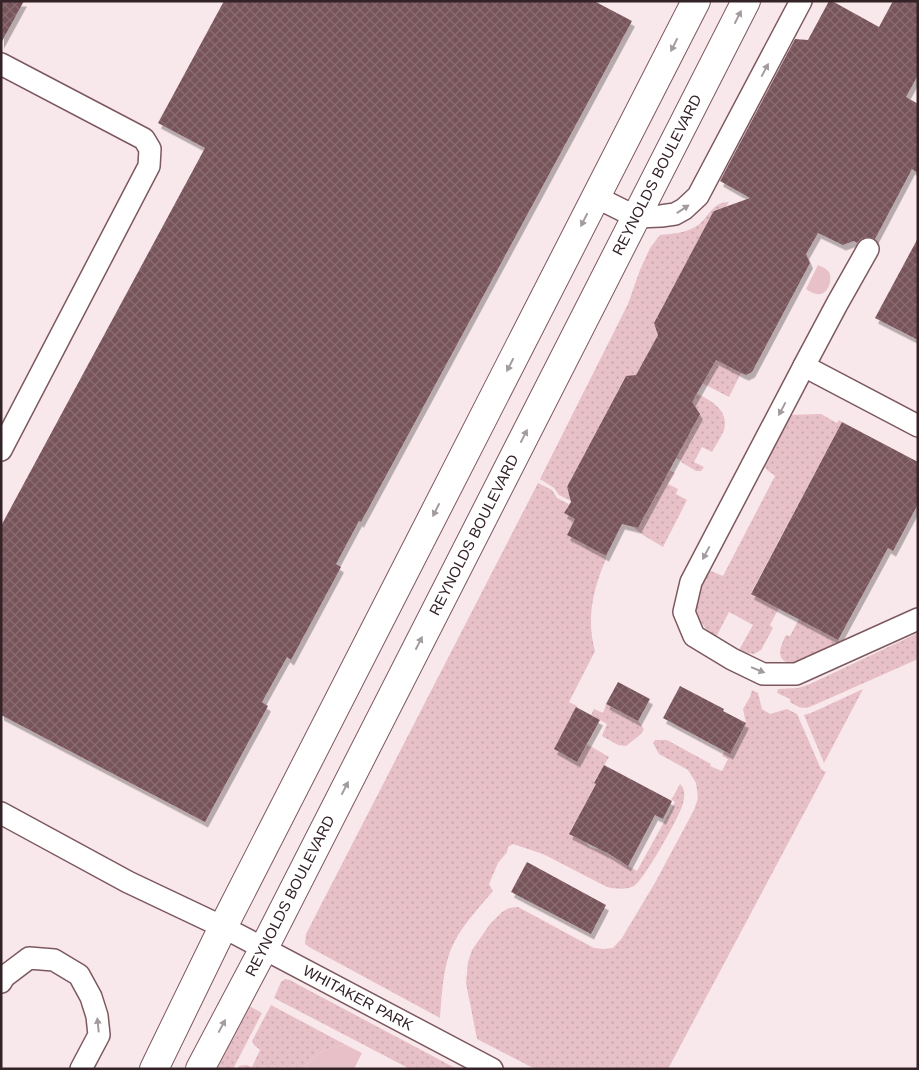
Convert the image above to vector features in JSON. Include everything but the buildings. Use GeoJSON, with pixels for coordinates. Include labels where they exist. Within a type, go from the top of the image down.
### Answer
{"type":"FeatureCollection","features":[{"type":"Feature","properties":{"kind":"main road"},"geometry":{"type":"LineString","coordinates":[[154,1069],[224,927],[696,1]]}},
{"type":"Feature","properties":{"kind":"main road","name":"REYNOLDS BOULEVARD"},"geometry":{"type":"LineString","coordinates":[[200,1069],[264,948],[746,1]]}},
{"type":"Feature","properties":{"kind":"lane"},"geometry":{"type":"LineString","coordinates":[[596,197],[636,216],[661,216],[675,214],[684,209],[698,196],[801,1]]}},
{"type":"Feature","properties":{"kind":"lane"},"geometry":{"type":"LineString","coordinates":[[1,64],[144,139],[150,149],[149,166],[1,450]]}},
{"type":"Feature","properties":{"kind":"lane"},"geometry":{"type":"LineString","coordinates":[[868,249],[804,366],[691,582],[684,612],[694,636],[732,659],[763,674],[796,674],[918,618]]}},
{"type":"Feature","properties":{"kind":"lane"},"geometry":{"type":"LineString","coordinates":[[804,366],[918,426]]}},
{"type":"Feature","properties":{"kind":"lane","name":"WHITAKER PARK"},"geometry":{"type":"LineString","coordinates":[[1,813],[128,882],[224,927],[492,1069]]}},
{"type":"Feature","properties":{"kind":"lane"},"geometry":{"type":"LineString","coordinates":[[1,982],[4,977],[29,958],[54,960],[80,975],[91,997],[97,1016],[99,1036],[81,1069]]}},
{"type":"Feature","properties":{"kind":"shaded area"},"geometry":{"type":"Polygon","coordinates":[[[729,202],[723,213],[716,210],[712,214],[655,321],[654,324],[659,333],[636,375],[625,377],[567,488],[571,501],[559,495],[554,488],[540,479],[628,304],[650,248],[660,235],[691,229],[700,224],[718,205],[729,202]]]}},
{"type":"Feature","properties":{"kind":"shaded area"},"geometry":{"type":"Polygon","coordinates":[[[818,265],[829,272],[830,283],[824,293],[814,294],[806,289],[818,265]]]}},
{"type":"Feature","properties":{"kind":"shaded area"},"geometry":{"type":"Polygon","coordinates":[[[716,360],[741,373],[729,397],[702,383],[716,360]]]}},
{"type":"Feature","properties":{"kind":"shaded area"},"geometry":{"type":"Polygon","coordinates":[[[694,392],[711,402],[721,411],[725,423],[724,430],[712,452],[702,447],[694,462],[704,467],[701,471],[696,471],[676,458],[687,404],[694,392]]]}},
{"type":"Feature","properties":{"kind":"shaded area"},"geometry":{"type":"Polygon","coordinates":[[[821,414],[837,423],[839,420],[842,422],[751,593],[779,608],[770,625],[773,628],[761,650],[754,654],[745,653],[739,650],[753,625],[729,612],[716,637],[708,631],[699,618],[696,604],[704,573],[711,571],[723,576],[775,476],[763,464],[787,415],[821,414]]]}},
{"type":"Feature","properties":{"kind":"shaded area"},"geometry":{"type":"Polygon","coordinates":[[[669,470],[675,473],[668,484],[678,489],[676,494],[687,500],[663,547],[633,527],[638,528],[640,525],[669,470]]]}},
{"type":"Feature","properties":{"kind":"shaded area"},"geometry":{"type":"Polygon","coordinates":[[[538,483],[552,490],[557,498],[569,504],[564,513],[575,519],[567,535],[606,556],[592,604],[591,627],[595,651],[569,702],[577,706],[554,749],[577,762],[587,744],[609,757],[594,782],[596,784],[569,833],[591,848],[599,849],[637,871],[675,802],[671,799],[680,784],[684,789],[684,800],[673,826],[652,862],[639,882],[631,887],[620,889],[607,887],[543,854],[513,844],[508,847],[507,852],[498,863],[489,884],[493,891],[472,915],[451,949],[444,978],[440,1018],[309,947],[305,944],[306,934],[538,483]]]}},
{"type":"Feature","properties":{"kind":"shaded area"},"geometry":{"type":"Polygon","coordinates":[[[799,619],[838,640],[841,644],[793,664],[783,660],[780,653],[782,644],[786,635],[790,636],[799,619]]]}},
{"type":"Feature","properties":{"kind":"shaded area"},"geometry":{"type":"Polygon","coordinates":[[[918,633],[918,659],[812,706],[806,708],[798,707],[790,702],[790,699],[777,693],[778,689],[798,688],[810,684],[918,633]]]}},
{"type":"Feature","properties":{"kind":"shaded area"},"geometry":{"type":"Polygon","coordinates":[[[863,689],[824,763],[804,715],[863,689]]]}},
{"type":"Feature","properties":{"kind":"shaded area"},"geometry":{"type":"Polygon","coordinates":[[[752,690],[758,693],[762,709],[770,714],[787,709],[797,714],[821,769],[826,772],[668,1069],[535,1069],[477,1039],[466,983],[468,962],[472,950],[490,924],[502,912],[509,908],[518,907],[594,948],[613,948],[622,938],[656,881],[694,810],[698,798],[696,783],[688,770],[659,754],[653,743],[655,740],[667,740],[711,764],[710,766],[722,771],[728,759],[722,756],[728,745],[746,723],[743,709],[752,690]]]}},
{"type":"Feature","properties":{"kind":"shaded area"},"geometry":{"type":"Polygon","coordinates":[[[606,704],[638,721],[644,729],[641,734],[626,746],[618,745],[602,736],[607,724],[591,715],[594,709],[603,713],[606,704]]]}},
{"type":"Feature","properties":{"kind":"shaded area"},"geometry":{"type":"Polygon","coordinates":[[[285,979],[457,1069],[410,1069],[274,998],[281,982],[285,979]]]}},
{"type":"Feature","properties":{"kind":"shaded area"},"geometry":{"type":"Polygon","coordinates":[[[246,1004],[262,1013],[233,1069],[212,1069],[246,1004]]]}},
{"type":"Feature","properties":{"kind":"shaded area"},"geometry":{"type":"Polygon","coordinates":[[[271,1005],[346,1045],[326,1049],[303,1069],[238,1069],[239,1066],[246,1065],[252,1067],[260,1050],[252,1041],[271,1005]]]}},
{"type":"Feature","properties":{"kind":"shaded area"},"geometry":{"type":"Polygon","coordinates":[[[346,1045],[362,1053],[354,1069],[303,1069],[326,1049],[346,1045]]]}}]}
